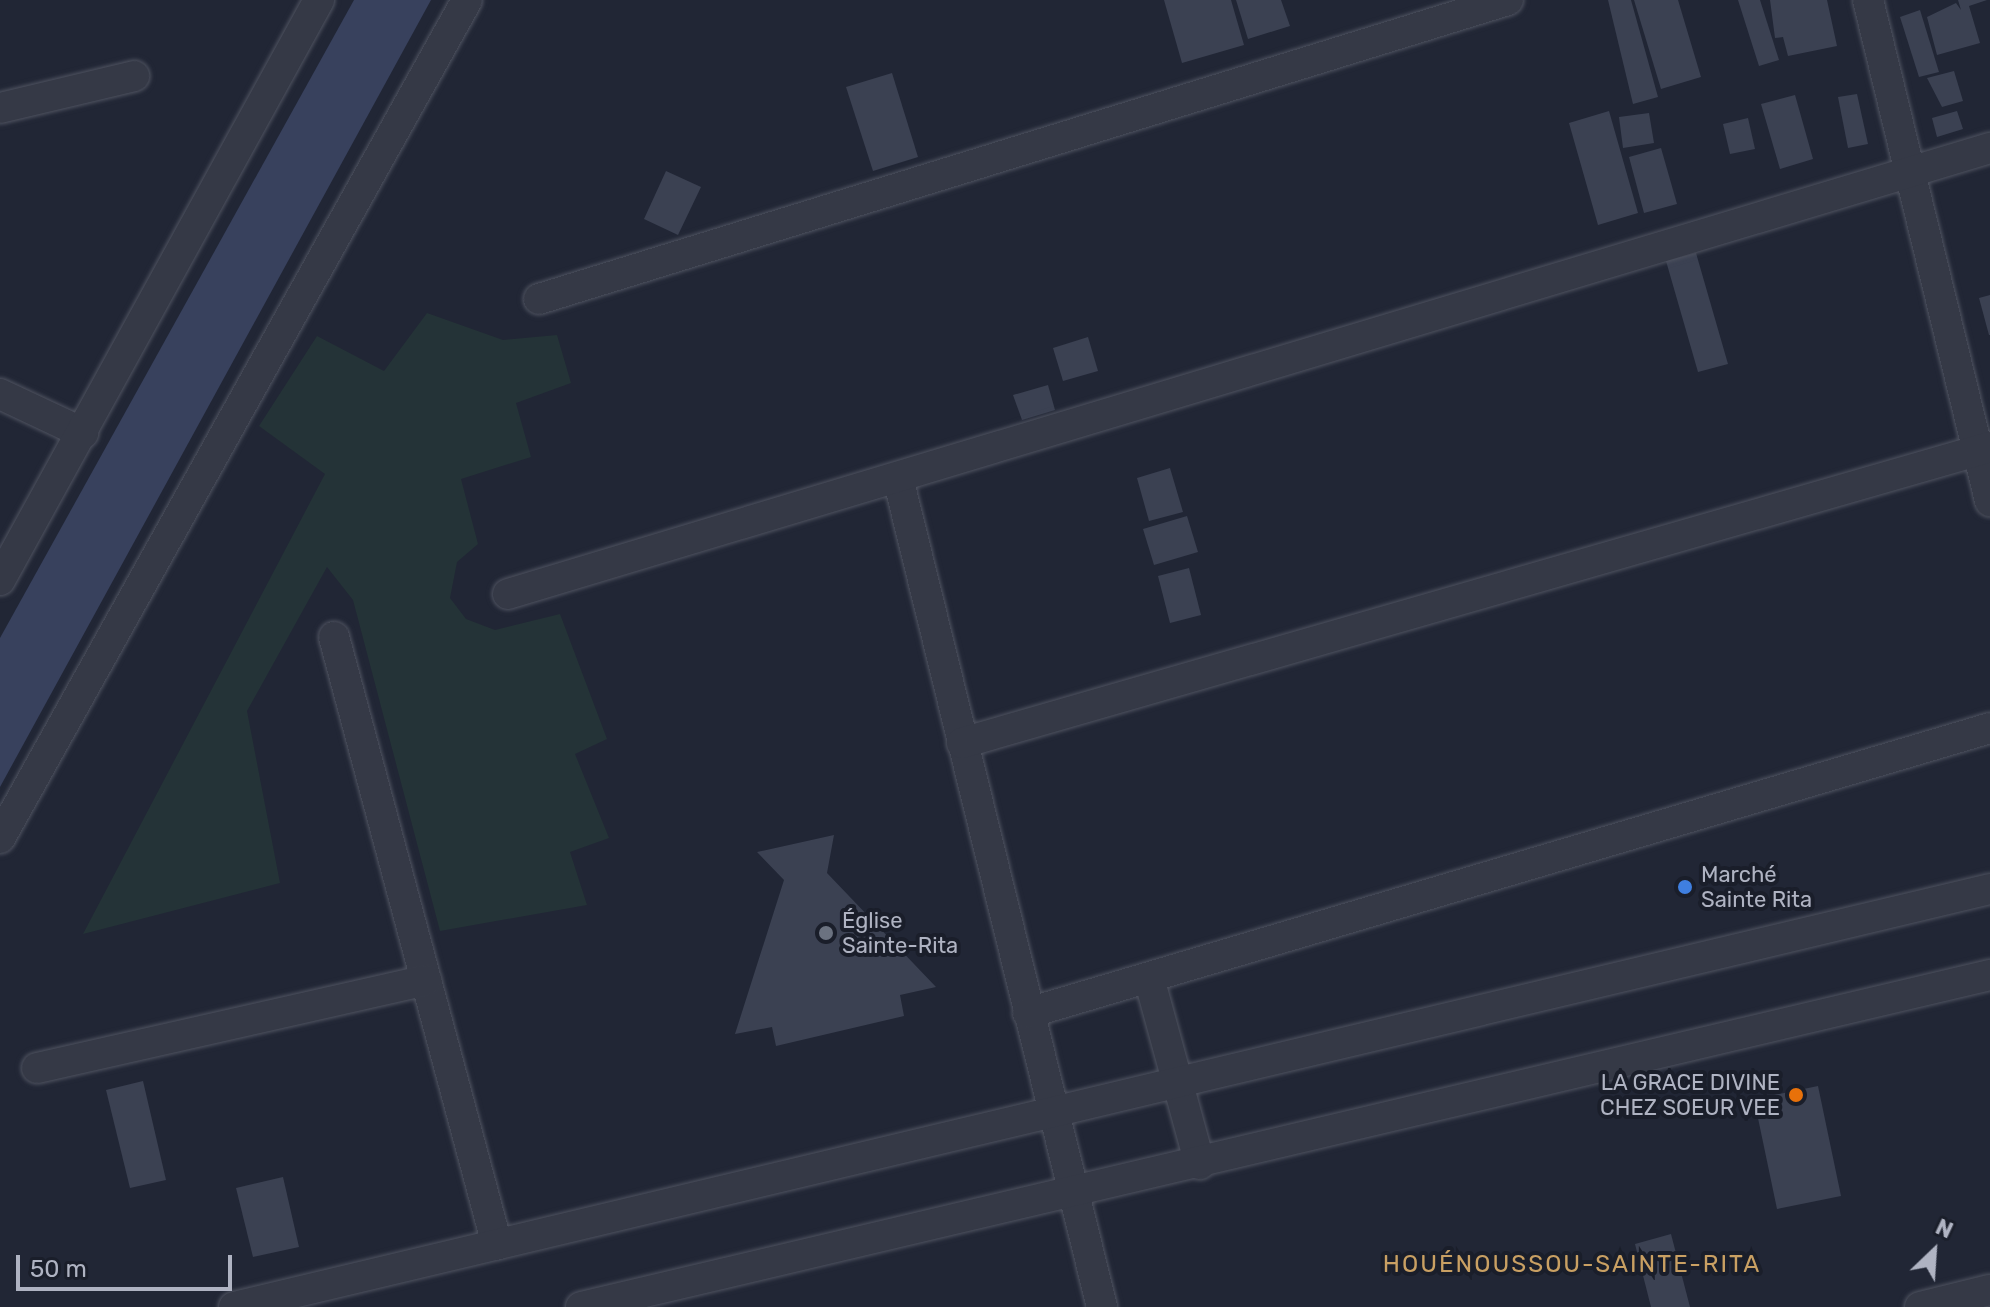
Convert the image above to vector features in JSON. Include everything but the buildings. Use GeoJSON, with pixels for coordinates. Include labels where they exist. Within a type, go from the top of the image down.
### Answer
{"type":"FeatureCollection","features":[{"type":"Feature","properties":{"kind":"street"},"geometry":{"type":"LineString","coordinates":[[0,580],[319,0]]}},
{"type":"Feature","properties":{"kind":"street"},"geometry":{"type":"LineString","coordinates":[[0,838],[467,0]]}},
{"type":"Feature","properties":{"kind":"street"},"geometry":{"type":"LineString","coordinates":[[539,299],[1508,0]]}},
{"type":"Feature","properties":{"kind":"street"},"geometry":{"type":"LineString","coordinates":[[1868,0],[1909,177],[1984,449],[1990,501]]}},
{"type":"Feature","properties":{"kind":"street"},"geometry":{"type":"LineString","coordinates":[[0,108],[134,76]]}},
{"type":"Feature","properties":{"kind":"street"},"geometry":{"type":"LineString","coordinates":[[508,594],[1909,177],[1990,148]]}},
{"type":"Feature","properties":{"kind":"street"},"geometry":{"type":"LineString","coordinates":[[0,394],[83,433]]}},
{"type":"Feature","properties":{"kind":"street"},"geometry":{"type":"LineString","coordinates":[[962,743],[1984,449]]}},
{"type":"Feature","properties":{"kind":"street"},"geometry":{"type":"LineString","coordinates":[[898,478],[1102,1307]]}},
{"type":"Feature","properties":{"kind":"street"},"geometry":{"type":"LineString","coordinates":[[334,637],[497,1245]]}},
{"type":"Feature","properties":{"kind":"street"},"geometry":{"type":"LineString","coordinates":[[1028,1013],[1990,728]]}},
{"type":"Feature","properties":{"kind":"street"},"geometry":{"type":"LineString","coordinates":[[234,1307],[1057,1115],[1179,1081],[1990,889]]}},
{"type":"Feature","properties":{"kind":"street"},"geometry":{"type":"LineString","coordinates":[[581,1307],[1075,1194],[1990,975]]}},
{"type":"Feature","properties":{"kind":"street"},"geometry":{"type":"LineString","coordinates":[[1149,978],[1200,1164]]}},
{"type":"Feature","properties":{"kind":"street"},"geometry":{"type":"LineString","coordinates":[[37,1068],[426,980]]}},
{"type":"Feature","properties":{"kind":"street"},"geometry":{"type":"LineString","coordinates":[[1920,1307],[1990,1290]]}},
{"type":"Feature","properties":{"kind":"shaded area"},"geometry":{"type":"Polygon","coordinates":[[[427,313],[503,340],[557,335],[571,383],[516,403],[531,457],[461,479],[478,544],[457,562],[450,598],[466,619],[495,630],[560,614],[607,739],[575,754],[609,838],[570,852],[587,905],[440,931],[353,600],[327,567],[247,711],[280,883],[83,934],[325,474],[259,426],[317,336],[384,371],[427,313]]]}},
{"type":"Feature","properties":{"kind":"water"},"geometry":{"type":"Polygon","coordinates":[[[354,0],[431,0],[0,787],[0,638],[354,0]]]}},
{"type":"Feature","properties":{"kind":"place","name":"Marché Sainte Rita"},"geometry":{"type":"Point","coordinates":[1685,887]}},
{"type":"Feature","properties":{"kind":"place","name":"Église Sainte-Rita"},"geometry":{"type":"Point","coordinates":[826,933]}},
{"type":"Feature","properties":{"kind":"place","name":"LA GRACE DIVINE CHEZ SOEUR VEE"},"geometry":{"type":"Point","coordinates":[1796,1095]}},
{"type":"Feature","properties":{"kind":"district","name":"HOUÉNOUSSOU-SAINTE-RITA"},"geometry":{"type":"Point","coordinates":[1572,1265]}}]}
